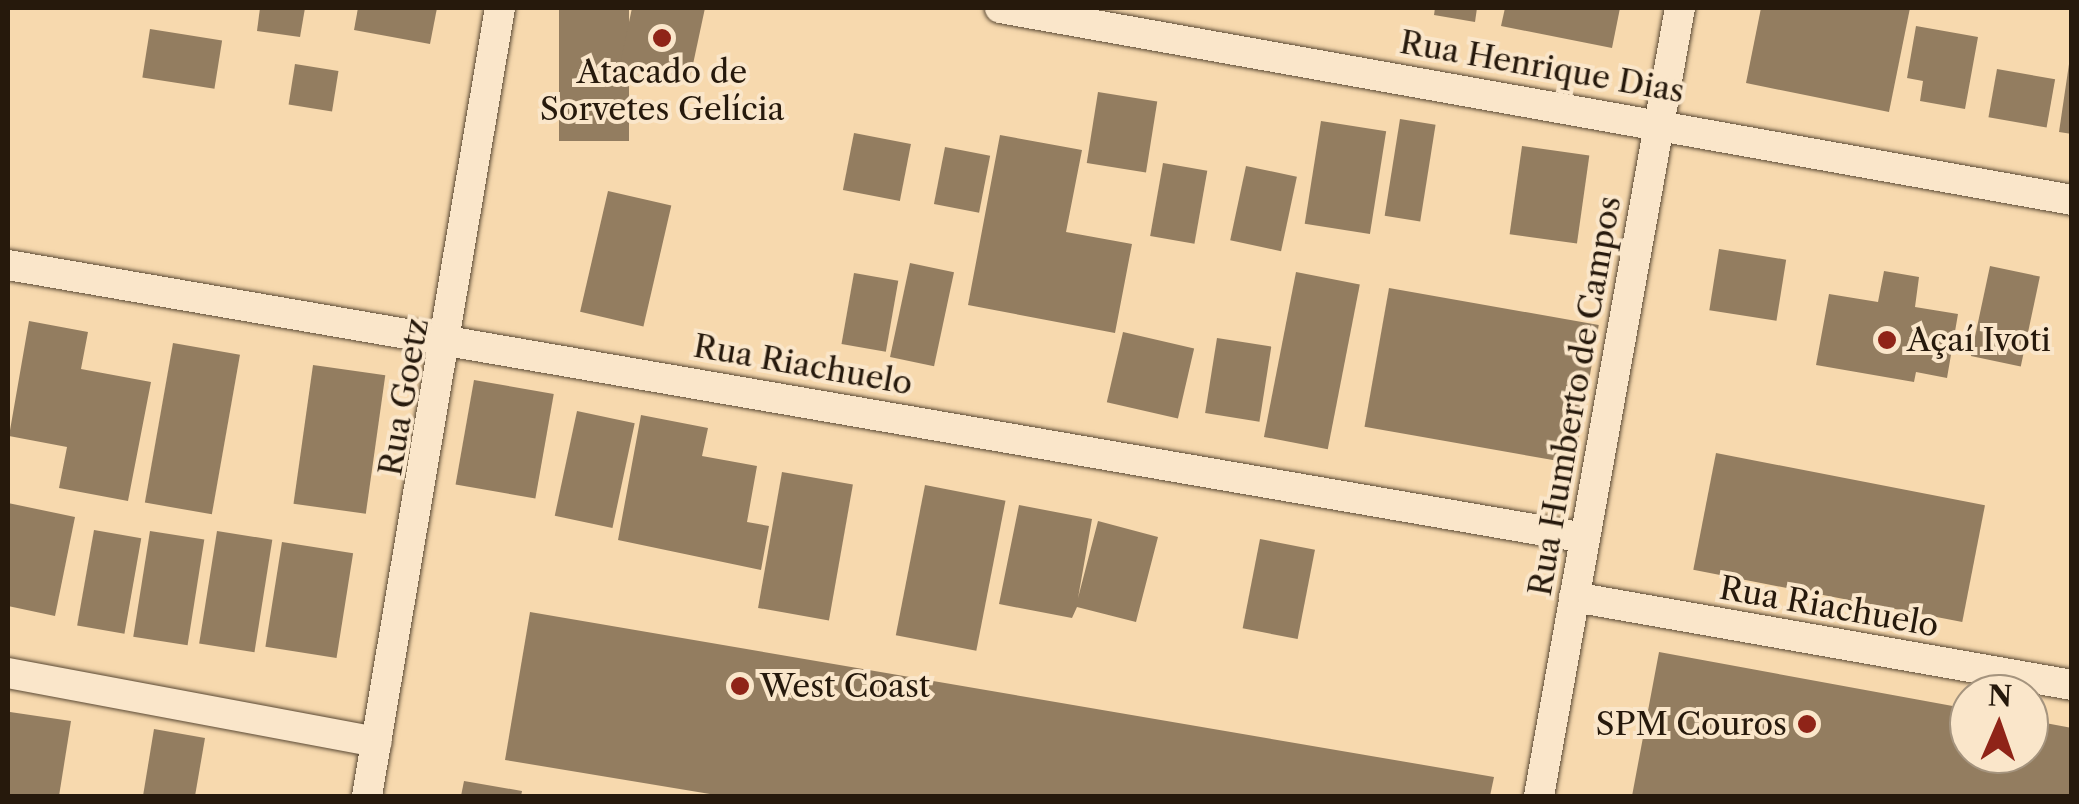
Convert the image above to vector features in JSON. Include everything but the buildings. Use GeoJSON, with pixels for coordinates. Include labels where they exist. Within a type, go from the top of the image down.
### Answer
{"type":"FeatureCollection","features":[{"type":"Feature","properties":{"kind":"street","name":"Rua Goetz"},"geometry":{"type":"LineString","coordinates":[[367,796],[450,338],[500,8]]}},
{"type":"Feature","properties":{"kind":"street","name":"Rua Henrique Dias"},"geometry":{"type":"LineString","coordinates":[[1000,8],[2072,200]]}},
{"type":"Feature","properties":{"kind":"street","name":"Rua Humberto de Campos"},"geometry":{"type":"LineString","coordinates":[[1539,796],[1680,8]]}},
{"type":"Feature","properties":{"kind":"street","name":"Rua Riachuelo"},"geometry":{"type":"LineString","coordinates":[[8,265],[450,338],[1585,538]]}},
{"type":"Feature","properties":{"kind":"street","name":"Rua Riachuelo"},"geometry":{"type":"LineString","coordinates":[[1574,597],[2072,686]]}},
{"type":"Feature","properties":{"kind":"street"},"geometry":{"type":"LineString","coordinates":[[8,673],[376,742]]}},
{"type":"Feature","properties":{"kind":"place","name":"Atacado de Sorvetes Gelícia"},"geometry":{"type":"Point","coordinates":[662,38]}},
{"type":"Feature","properties":{"kind":"place","name":"Açaí Ivoti"},"geometry":{"type":"Point","coordinates":[1887,340]}},
{"type":"Feature","properties":{"kind":"place","name":"West Coast"},"geometry":{"type":"Point","coordinates":[740,686]}},
{"type":"Feature","properties":{"kind":"place","name":"SPM Couros"},"geometry":{"type":"Point","coordinates":[1807,724]}}]}
